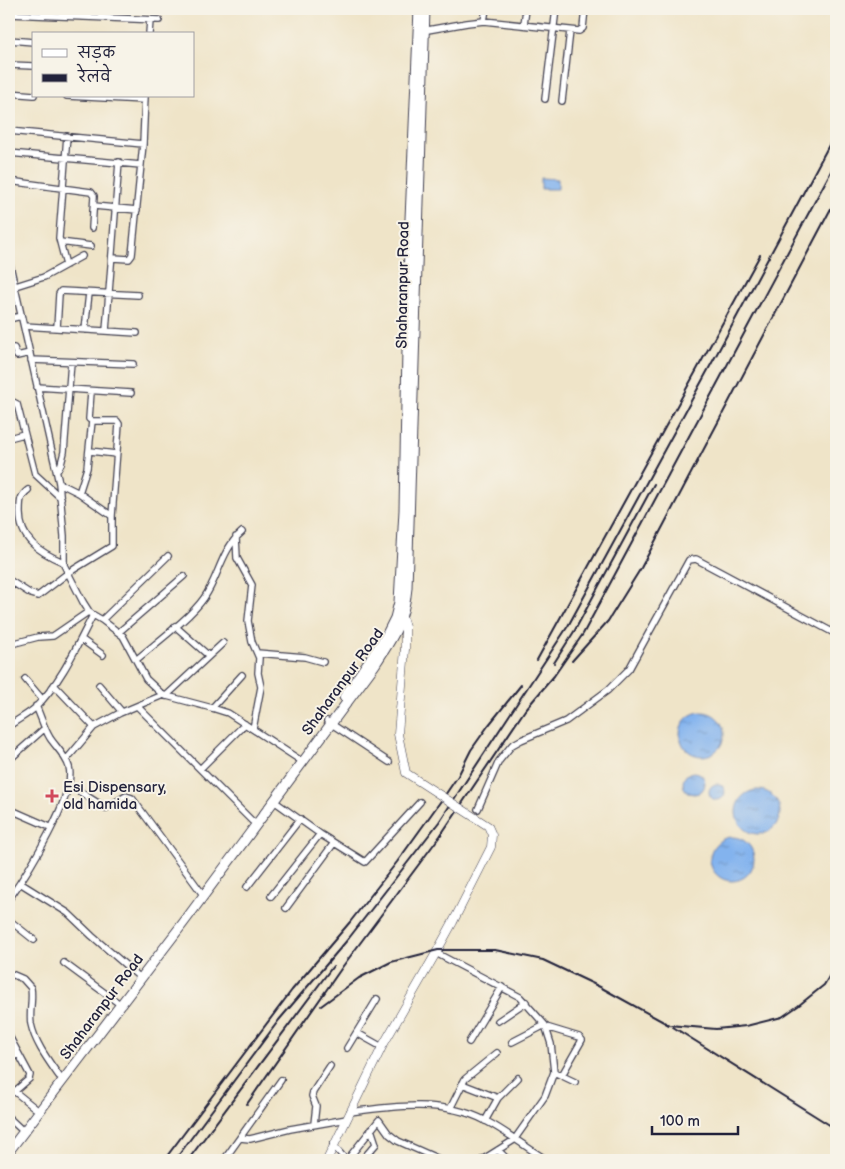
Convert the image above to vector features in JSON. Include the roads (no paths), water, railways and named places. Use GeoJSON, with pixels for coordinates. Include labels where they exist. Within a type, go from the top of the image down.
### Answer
{"type":"FeatureCollection","features":[{"type":"Feature","properties":{"kind":"main road","name":"Shaharanpur Road"},"geometry":{"type":"LineString","coordinates":[[419,9],[421,32]]}},
{"type":"Feature","properties":{"kind":"main road","name":"Shaharanpur Road"},"geometry":{"type":"LineString","coordinates":[[9,1142],[22,1130],[202,893],[252,821],[301,760],[329,722],[400,612],[404,510],[409,242],[421,32],[425,9]]}},
{"type":"Feature","properties":{"kind":"main road"},"geometry":{"type":"LineString","coordinates":[[326,1160],[382,1047],[436,954],[491,847],[492,835],[488,826],[406,773],[398,734],[405,627],[400,612]]}},
{"type":"Feature","properties":{"kind":"main road","name":"Shaharanpur Road"},"geometry":{"type":"LineString","coordinates":[[9,1152],[35,1108],[274,801],[301,760]]}},
{"type":"Feature","properties":{"kind":"street"},"geometry":{"type":"LineString","coordinates":[[484,21],[486,9]]}},
{"type":"Feature","properties":{"kind":"street"},"geometry":{"type":"LineString","coordinates":[[524,25],[526,9]]}},
{"type":"Feature","properties":{"kind":"street"},"geometry":{"type":"LineString","coordinates":[[545,99],[556,9]]}},
{"type":"Feature","properties":{"kind":"street"},"geometry":{"type":"LineString","coordinates":[[421,32],[484,21],[570,31],[582,30],[585,9]]}},
{"type":"Feature","properties":{"kind":"street"},"geometry":{"type":"LineString","coordinates":[[9,14],[40,12],[160,20]]}},
{"type":"Feature","properties":{"kind":"street"},"geometry":{"type":"LineString","coordinates":[[149,32],[150,20]]}},
{"type":"Feature","properties":{"kind":"street"},"geometry":{"type":"LineString","coordinates":[[562,101],[570,31]]}},
{"type":"Feature","properties":{"kind":"street"},"geometry":{"type":"LineString","coordinates":[[9,40],[32,42]]}},
{"type":"Feature","properties":{"kind":"street"},"geometry":{"type":"LineString","coordinates":[[9,65],[32,66]]}},
{"type":"Feature","properties":{"kind":"street"},"geometry":{"type":"LineString","coordinates":[[9,93],[32,94]]}},
{"type":"Feature","properties":{"kind":"street"},"geometry":{"type":"LineString","coordinates":[[112,258],[129,259],[132,257],[143,144],[145,98]]}},
{"type":"Feature","properties":{"kind":"street"},"geometry":{"type":"LineString","coordinates":[[9,130],[143,144]]}},
{"type":"Feature","properties":{"kind":"street"},"geometry":{"type":"LineString","coordinates":[[66,265],[60,242],[62,188],[67,136]]}},
{"type":"Feature","properties":{"kind":"street"},"geometry":{"type":"LineString","coordinates":[[9,153],[141,165]]}},
{"type":"Feature","properties":{"kind":"street"},"geometry":{"type":"LineString","coordinates":[[106,331],[120,162]]}},
{"type":"Feature","properties":{"kind":"street"},"geometry":{"type":"LineString","coordinates":[[9,181],[91,192],[94,196],[92,228]]}},
{"type":"Feature","properties":{"kind":"street"},"geometry":{"type":"LineString","coordinates":[[94,206],[137,210]]}},
{"type":"Feature","properties":{"kind":"street"},"geometry":{"type":"LineString","coordinates":[[60,242],[91,246]]}},
{"type":"Feature","properties":{"kind":"street"},"geometry":{"type":"LineString","coordinates":[[12,287],[39,279],[82,256]]}},
{"type":"Feature","properties":{"kind":"street"},"geometry":{"type":"LineString","coordinates":[[9,261],[12,287],[22,316],[57,471],[64,536],[63,562],[90,613],[120,632],[146,679],[164,696],[228,713],[301,760]]}},
{"type":"Feature","properties":{"kind":"street"},"geometry":{"type":"LineString","coordinates":[[57,328],[59,292],[138,296]]}},
{"type":"Feature","properties":{"kind":"street"},"geometry":{"type":"LineString","coordinates":[[85,330],[89,293]]}},
{"type":"Feature","properties":{"kind":"street"},"geometry":{"type":"LineString","coordinates":[[9,319],[22,316]]}},
{"type":"Feature","properties":{"kind":"street"},"geometry":{"type":"LineString","coordinates":[[24,326],[137,333]]}},
{"type":"Feature","properties":{"kind":"street"},"geometry":{"type":"LineString","coordinates":[[9,348],[14,348],[17,356],[71,362],[133,364]]}},
{"type":"Feature","properties":{"kind":"street"},"geometry":{"type":"LineString","coordinates":[[57,471],[64,452],[71,362]]}},
{"type":"Feature","properties":{"kind":"street"},"geometry":{"type":"LineString","coordinates":[[37,387],[91,392],[131,393]]}},
{"type":"Feature","properties":{"kind":"street"},"geometry":{"type":"LineString","coordinates":[[79,493],[86,475],[90,451],[92,421],[89,419],[91,392]]}},
{"type":"Feature","properties":{"kind":"street"},"geometry":{"type":"LineString","coordinates":[[9,400],[17,404],[35,474],[61,498]]}},
{"type":"Feature","properties":{"kind":"street"},"geometry":{"type":"LineString","coordinates":[[9,589],[11,582],[38,596],[68,573],[112,546],[112,516],[119,422],[92,421]]}},
{"type":"Feature","properties":{"kind":"street"},"geometry":{"type":"LineString","coordinates":[[9,438],[24,434]]}},
{"type":"Feature","properties":{"kind":"street"},"geometry":{"type":"LineString","coordinates":[[90,451],[116,454]]}},
{"type":"Feature","properties":{"kind":"street"},"geometry":{"type":"LineString","coordinates":[[59,483],[79,493],[112,516]]}},
{"type":"Feature","properties":{"kind":"street"},"geometry":{"type":"LineString","coordinates":[[28,490],[20,499],[21,527],[27,538],[36,546],[63,562]]}},
{"type":"Feature","properties":{"kind":"street"},"geometry":{"type":"LineString","coordinates":[[136,660],[176,626],[206,596],[224,556],[236,537],[242,532]]}},
{"type":"Feature","properties":{"kind":"street"},"geometry":{"type":"LineString","coordinates":[[236,537],[237,558],[252,585],[248,621],[252,642],[259,660],[258,672],[261,687],[254,729]]}},
{"type":"Feature","properties":{"kind":"street"},"geometry":{"type":"LineString","coordinates":[[102,620],[168,556]]}},
{"type":"Feature","properties":{"kind":"street"},"geometry":{"type":"LineString","coordinates":[[478,809],[499,761],[512,745],[566,721],[608,690],[629,669],[688,560],[696,559],[836,634]]}},
{"type":"Feature","properties":{"kind":"street"},"geometry":{"type":"LineString","coordinates":[[120,632],[184,576]]}},
{"type":"Feature","properties":{"kind":"street"},"geometry":{"type":"LineString","coordinates":[[9,726],[36,706],[54,685],[81,639],[90,613]]}},
{"type":"Feature","properties":{"kind":"street"},"geometry":{"type":"LineString","coordinates":[[9,642],[16,643],[38,637],[53,636],[90,613]]}},
{"type":"Feature","properties":{"kind":"street"},"geometry":{"type":"LineString","coordinates":[[176,626],[209,656]]}},
{"type":"Feature","properties":{"kind":"street"},"geometry":{"type":"LineString","coordinates":[[81,639],[103,655]]}},
{"type":"Feature","properties":{"kind":"street"},"geometry":{"type":"LineString","coordinates":[[66,760],[94,728],[122,712],[164,696],[223,643]]}},
{"type":"Feature","properties":{"kind":"street"},"geometry":{"type":"LineString","coordinates":[[257,653],[305,658],[323,662]]}},
{"type":"Feature","properties":{"kind":"street"},"geometry":{"type":"LineString","coordinates":[[212,708],[242,675]]}},
{"type":"Feature","properties":{"kind":"street"},"geometry":{"type":"LineString","coordinates":[[25,679],[42,699]]}},
{"type":"Feature","properties":{"kind":"street"},"geometry":{"type":"LineString","coordinates":[[54,685],[94,728]]}},
{"type":"Feature","properties":{"kind":"street"},"geometry":{"type":"LineString","coordinates":[[99,685],[122,712]]}},
{"type":"Feature","properties":{"kind":"street"},"geometry":{"type":"LineString","coordinates":[[9,899],[37,854],[67,793],[69,784],[69,768],[66,760],[45,728],[36,706]]}},
{"type":"Feature","properties":{"kind":"street"},"geometry":{"type":"LineString","coordinates":[[137,706],[252,821]]}},
{"type":"Feature","properties":{"kind":"street"},"geometry":{"type":"LineString","coordinates":[[329,722],[389,762]]}},
{"type":"Feature","properties":{"kind":"street"},"geometry":{"type":"LineString","coordinates":[[200,769],[245,724]]}},
{"type":"Feature","properties":{"kind":"street"},"geometry":{"type":"LineString","coordinates":[[9,760],[45,728]]}},
{"type":"Feature","properties":{"kind":"street"},"geometry":{"type":"LineString","coordinates":[[69,784],[106,808],[126,796],[132,798],[202,893]]}},
{"type":"Feature","properties":{"kind":"street"},"geometry":{"type":"LineString","coordinates":[[274,801],[362,862],[366,862],[420,802]]}},
{"type":"Feature","properties":{"kind":"street"},"geometry":{"type":"LineString","coordinates":[[9,809],[50,827]]}},
{"type":"Feature","properties":{"kind":"street"},"geometry":{"type":"LineString","coordinates":[[247,887],[300,819]]}},
{"type":"Feature","properties":{"kind":"street"},"geometry":{"type":"LineString","coordinates":[[271,896],[320,834]]}},
{"type":"Feature","properties":{"kind":"street"},"geometry":{"type":"LineString","coordinates":[[286,908],[334,844]]}},
{"type":"Feature","properties":{"kind":"street"},"geometry":{"type":"LineString","coordinates":[[20,883],[68,913],[137,975]]}},
{"type":"Feature","properties":{"kind":"street"},"geometry":{"type":"LineString","coordinates":[[9,920],[34,940]]}},
{"type":"Feature","properties":{"kind":"street"},"geometry":{"type":"LineString","coordinates":[[436,954],[502,987],[526,1002],[545,1026],[552,1044],[554,1072],[545,1096],[514,1140],[482,1160]]}},
{"type":"Feature","properties":{"kind":"street"},"geometry":{"type":"LineString","coordinates":[[64,963],[117,1002]]}},
{"type":"Feature","properties":{"kind":"street"},"geometry":{"type":"LineString","coordinates":[[9,973],[23,979],[31,988],[31,1021],[33,1029],[44,1054],[60,1076]]}},
{"type":"Feature","properties":{"kind":"street"},"geometry":{"type":"LineString","coordinates":[[469,1042],[502,987]]}},
{"type":"Feature","properties":{"kind":"street"},"geometry":{"type":"LineString","coordinates":[[347,1048],[377,999]]}},
{"type":"Feature","properties":{"kind":"street"},"geometry":{"type":"LineString","coordinates":[[498,1021],[526,1002]]}},
{"type":"Feature","properties":{"kind":"street"},"geometry":{"type":"LineString","coordinates":[[512,1042],[545,1026],[580,1037],[582,1040],[562,1075]]}},
{"type":"Feature","properties":{"kind":"street"},"geometry":{"type":"LineString","coordinates":[[357,1033],[382,1047]]}},
{"type":"Feature","properties":{"kind":"street"},"geometry":{"type":"LineString","coordinates":[[9,1036],[30,1076],[14,1092]]}},
{"type":"Feature","properties":{"kind":"street"},"geometry":{"type":"LineString","coordinates":[[450,1109],[462,1084],[497,1053]]}},
{"type":"Feature","properties":{"kind":"street"},"geometry":{"type":"LineString","coordinates":[[9,1059],[18,1054]]}},
{"type":"Feature","properties":{"kind":"street"},"geometry":{"type":"LineString","coordinates":[[314,1124],[316,1106],[312,1094],[330,1066]]}},
{"type":"Feature","properties":{"kind":"street"},"geometry":{"type":"LineString","coordinates":[[554,1072],[575,1082]]}},
{"type":"Feature","properties":{"kind":"street"},"geometry":{"type":"LineString","coordinates":[[486,1121],[498,1098],[518,1078]]}},
{"type":"Feature","properties":{"kind":"street"},"geometry":{"type":"LineString","coordinates":[[224,1160],[281,1080]]}},
{"type":"Feature","properties":{"kind":"street"},"geometry":{"type":"LineString","coordinates":[[462,1084],[498,1098]]}},
{"type":"Feature","properties":{"kind":"street"},"geometry":{"type":"LineString","coordinates":[[9,1087],[35,1108]]}},
{"type":"Feature","properties":{"kind":"street"},"geometry":{"type":"LineString","coordinates":[[240,1138],[250,1139],[348,1115],[408,1106],[450,1109],[486,1121],[547,1160]]}},
{"type":"Feature","properties":{"kind":"street"},"geometry":{"type":"LineString","coordinates":[[9,1118],[22,1130]]}},
{"type":"Feature","properties":{"kind":"street"},"geometry":{"type":"LineString","coordinates":[[334,1145],[346,1160],[377,1121],[381,1121],[389,1134],[398,1141],[441,1160]]}},
{"type":"Feature","properties":{"kind":"street"},"geometry":{"type":"LineString","coordinates":[[362,1160],[376,1144],[371,1129]]}},
{"type":"Feature","properties":{"kind":"street"},"geometry":{"type":"LineString","coordinates":[[498,1150],[508,1160]]}},
{"type":"Feature","properties":{"kind":"water"},"geometry":{"type":"Polygon","coordinates":[[[541,178],[558,179],[558,189],[541,189],[541,178]]]}},
{"type":"Feature","properties":{"kind":"water"},"geometry":{"type":"Polygon","coordinates":[[[698,712],[706,712],[718,718],[724,734],[718,750],[706,756],[698,756],[686,750],[680,738],[680,730],[686,718],[698,712]]]}},
{"type":"Feature","properties":{"kind":"water"},"geometry":{"type":"Polygon","coordinates":[[[694,772],[704,779],[705,783],[698,793],[694,794],[684,787],[683,783],[690,773],[694,772]]]}},
{"type":"Feature","properties":{"kind":"water"},"geometry":{"type":"Polygon","coordinates":[[[714,784],[720,784],[725,789],[723,798],[714,800],[709,795],[709,789],[714,784]]]}},
{"type":"Feature","properties":{"kind":"water"},"geometry":{"type":"Polygon","coordinates":[[[754,790],[762,790],[774,796],[780,812],[774,828],[762,834],[754,834],[742,828],[736,816],[736,808],[742,796],[754,790]]]}},
{"type":"Feature","properties":{"kind":"water"},"geometry":{"type":"Polygon","coordinates":[[[728,837],[736,837],[748,843],[754,859],[748,875],[736,881],[728,881],[716,875],[710,863],[710,855],[716,843],[728,837]]]}},
{"type":"Feature","properties":{"kind":"railway"},"geometry":{"type":"LineString","coordinates":[[175,1160],[279,1020],[349,938],[439,822],[568,626],[836,132]]}},
{"type":"Feature","properties":{"kind":"railway"},"geometry":{"type":"LineString","coordinates":[[247,1104],[343,966],[440,836],[525,710],[554,676],[583,634],[836,162]]}},
{"type":"Feature","properties":{"kind":"railway"},"geometry":{"type":"LineString","coordinates":[[572,661],[608,621],[641,568],[836,199]]}},
{"type":"Feature","properties":{"kind":"railway"},"geometry":{"type":"LineString","coordinates":[[537,660],[760,255]]}},
{"type":"Feature","properties":{"kind":"railway"},"geometry":{"type":"LineString","coordinates":[[554,663],[575,630],[654,484]]}},
{"type":"Feature","properties":{"kind":"railway"},"geometry":{"type":"LineString","coordinates":[[164,1160],[292,990],[350,922],[397,862],[458,776],[471,750],[521,685]]}},
{"type":"Feature","properties":{"kind":"railway"},"geometry":{"type":"LineString","coordinates":[[321,1006],[359,978],[391,962],[438,950],[495,950],[543,960],[600,987],[669,1025],[716,1029],[746,1026],[782,1017],[824,985],[836,965]]}},
{"type":"Feature","properties":{"kind":"railway"},"geometry":{"type":"LineString","coordinates":[[188,1160],[333,966]]}},
{"type":"Feature","properties":{"kind":"railway"},"geometry":{"type":"LineString","coordinates":[[673,1027],[836,1129]]}},
{"type":"Feature","properties":{"kind":"place","name":"Esi Dispensary, old hamida"},"geometry":{"type":"Point","coordinates":[52,796]}}]}
